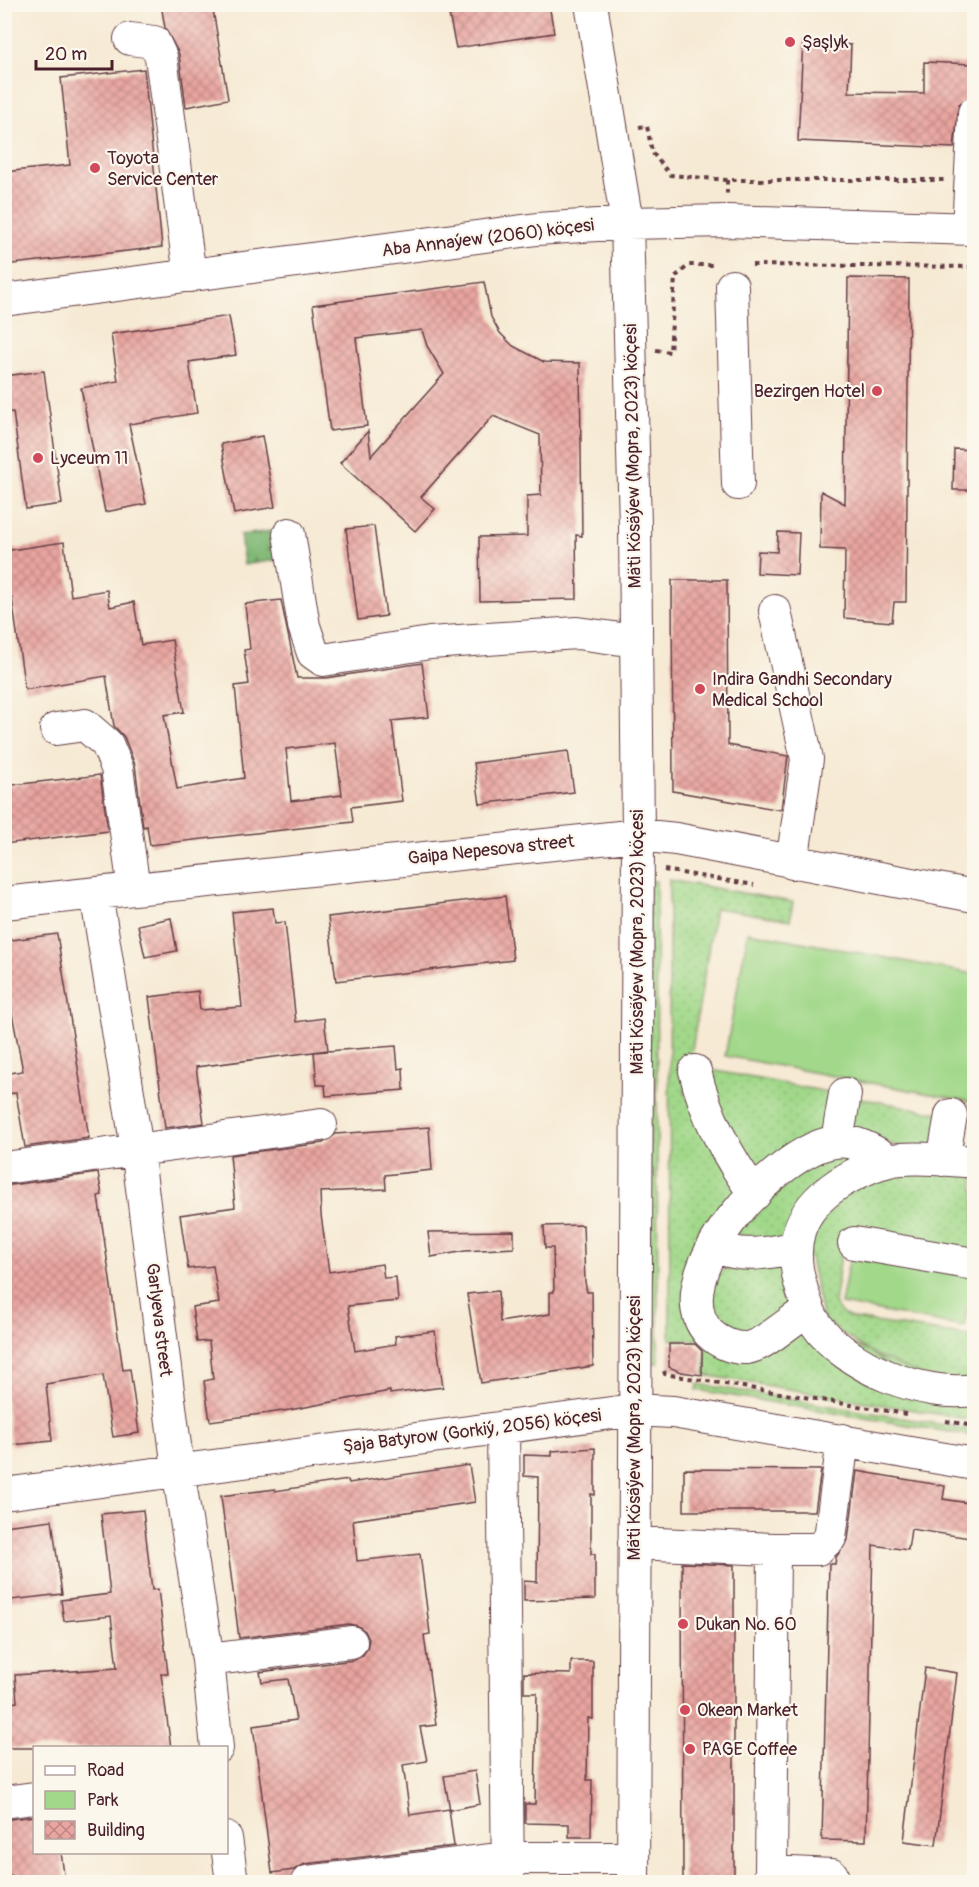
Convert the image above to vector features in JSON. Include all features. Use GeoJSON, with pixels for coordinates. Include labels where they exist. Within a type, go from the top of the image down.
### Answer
{"type":"FeatureCollection","features":[{"type":"Feature","properties":{"kind":"street","name":"Mäti Kösäýew (Mopra, 2023) köçesi"},"geometry":{"type":"LineString","coordinates":[[591,4],[627,223],[630,348],[638,835],[633,1870]]}},
{"type":"Feature","properties":{"kind":"street"},"geometry":{"type":"LineString","coordinates":[[130,39],[154,42],[161,57],[190,276]]}},
{"type":"Feature","properties":{"kind":"street"},"geometry":{"type":"LineString","coordinates":[[972,229],[971,180],[975,113]]}},
{"type":"Feature","properties":{"kind":"street","name":"Aba Annaýew (2060) köçesi"},"geometry":{"type":"LineString","coordinates":[[4,300],[537,229],[627,223],[728,222],[972,229]]}},
{"type":"Feature","properties":{"kind":"street"},"geometry":{"type":"LineString","coordinates":[[725,276],[738,484]]}},
{"type":"Feature","properties":{"kind":"street"},"geometry":{"type":"LineString","coordinates":[[289,534],[304,626],[313,652],[322,660],[430,643],[578,633],[636,641]]}},
{"type":"Feature","properties":{"kind":"street"},"geometry":{"type":"LineString","coordinates":[[775,611],[807,759],[792,863]]}},
{"type":"Feature","properties":{"kind":"street"},"geometry":{"type":"LineString","coordinates":[[56,729],[85,725],[107,744],[117,768],[134,889]]}},
{"type":"Feature","properties":{"kind":"street","name":"Gaipa Nepesova street"},"geometry":{"type":"LineString","coordinates":[[4,903],[638,835],[676,839],[792,863],[975,896]]}},
{"type":"Feature","properties":{"kind":"street","name":"Garlyeva street"},"geometry":{"type":"LineString","coordinates":[[96,893],[137,1149],[178,1470],[208,1660],[217,1746]]}},
{"type":"Feature","properties":{"kind":"street"},"geometry":{"type":"LineString","coordinates":[[695,1071],[700,1093],[730,1157],[755,1194]]}},
{"type":"Feature","properties":{"kind":"street"},"geometry":{"type":"LineString","coordinates":[[837,1141],[845,1094]]}},
{"type":"Feature","properties":{"kind":"street"},"geometry":{"type":"LineString","coordinates":[[943,1160],[951,1115]]}},
{"type":"Feature","properties":{"kind":"street"},"geometry":{"type":"LineString","coordinates":[[4,1168],[321,1125]]}},
{"type":"Feature","properties":{"kind":"street"},"geometry":{"type":"LineString","coordinates":[[809,1310],[752,1347],[729,1345],[714,1338],[706,1329],[698,1305],[700,1283],[714,1246],[743,1205],[787,1165],[807,1152],[837,1141],[874,1151],[890,1161]]}},
{"type":"Feature","properties":{"kind":"street"},"geometry":{"type":"LineString","coordinates":[[975,1162],[890,1161],[854,1174],[816,1202],[801,1224],[794,1248],[798,1276],[817,1326],[870,1369],[903,1383],[931,1389],[975,1390]]}},
{"type":"Feature","properties":{"kind":"street"},"geometry":{"type":"LineString","coordinates":[[854,1243],[975,1264]]}},
{"type":"Feature","properties":{"kind":"street"},"geometry":{"type":"LineString","coordinates":[[714,1246],[732,1254],[754,1255],[794,1248]]}},
{"type":"Feature","properties":{"kind":"street","name":"Şaja Batyrow (Gorkiý, 2056) köçesi"},"geometry":{"type":"LineString","coordinates":[[4,1494],[634,1410],[673,1412],[975,1464]]}},
{"type":"Feature","properties":{"kind":"street"},"geometry":{"type":"LineString","coordinates":[[503,1426],[508,1870]]}},
{"type":"Feature","properties":{"kind":"street"},"geometry":{"type":"LineString","coordinates":[[634,1544],[774,1550],[818,1549],[830,1538],[843,1440]]}},
{"type":"Feature","properties":{"kind":"street"},"geometry":{"type":"LineString","coordinates":[[774,1550],[770,1877],[832,1875]]}},
{"type":"Feature","properties":{"kind":"street"},"geometry":{"type":"LineString","coordinates":[[208,1660],[351,1642]]}},
{"type":"Feature","properties":{"kind":"street"},"geometry":{"type":"LineString","coordinates":[[4,1802],[33,1798]]}},
{"type":"Feature","properties":{"kind":"street"},"geometry":{"type":"LineString","coordinates":[[228,1853],[232,1882]]}},
{"type":"Feature","properties":{"kind":"street"},"geometry":{"type":"LineString","coordinates":[[307,1882],[508,1870],[633,1870]]}},
{"type":"Feature","properties":{"kind":"path"},"geometry":{"type":"LineString","coordinates":[[612,130],[647,126],[652,152],[670,175],[727,180],[971,180]]}},
{"type":"Feature","properties":{"kind":"path"},"geometry":{"type":"LineString","coordinates":[[630,348],[670,352],[675,277],[689,265],[725,276]]}},
{"type":"Feature","properties":{"kind":"green space"},"geometry":{"type":"Polygon","coordinates":[[[279,530],[283,559],[244,565],[240,535],[279,530]]]}},
{"type":"Feature","properties":{"kind":"green space"},"geometry":{"type":"Polygon","coordinates":[[[669,880],[793,902],[790,920],[715,908],[685,1093],[741,1194],[714,1229],[704,1340],[670,1340],[669,880]]]}},
{"type":"Feature","properties":{"kind":"green space"},"geometry":{"type":"Polygon","coordinates":[[[649,881],[656,881],[658,1363],[651,1363],[649,881]]]}},
{"type":"Feature","properties":{"kind":"green space"},"geometry":{"type":"Polygon","coordinates":[[[748,932],[974,974],[974,1102],[725,1056],[748,932]]]}},
{"type":"Feature","properties":{"kind":"green space"},"geometry":{"type":"Polygon","coordinates":[[[711,1070],[839,1094],[832,1135],[773,1169],[749,1162],[707,1092],[711,1070]]]}},
{"type":"Feature","properties":{"kind":"green space"},"geometry":{"type":"Polygon","coordinates":[[[849,1096],[944,1114],[937,1154],[843,1134],[849,1096]]]}},
{"type":"Feature","properties":{"kind":"green space"},"geometry":{"type":"Polygon","coordinates":[[[809,1157],[864,1157],[791,1238],[741,1244],[734,1228],[809,1157]]]}},
{"type":"Feature","properties":{"kind":"green space"},"geometry":{"type":"Polygon","coordinates":[[[882,1171],[974,1171],[974,1256],[844,1234],[834,1303],[842,1314],[854,1319],[974,1337],[974,1384],[903,1375],[823,1320],[806,1240],[822,1206],[882,1171]]]}},
{"type":"Feature","properties":{"kind":"green space"},"geometry":{"type":"Polygon","coordinates":[[[851,1250],[974,1273],[964,1327],[841,1304],[851,1250]]]}},
{"type":"Feature","properties":{"kind":"green space"},"geometry":{"type":"Polygon","coordinates":[[[781,1258],[796,1303],[761,1335],[717,1333],[708,1296],[708,1285],[711,1278],[728,1268],[781,1258]]]}},
{"type":"Feature","properties":{"kind":"green space"},"geometry":{"type":"Polygon","coordinates":[[[810,1326],[974,1398],[974,1420],[705,1375],[706,1342],[810,1326]]]}},
{"type":"Feature","properties":{"kind":"green space"},"geometry":{"type":"Polygon","coordinates":[[[698,1384],[974,1430],[974,1436],[697,1390],[698,1384]]]}},
{"type":"Feature","properties":{"kind":"building"},"geometry":{"type":"Polygon","coordinates":[[[161,4],[212,4],[228,99],[186,107],[179,54],[165,28],[161,4]]]}},
{"type":"Feature","properties":{"kind":"building"},"geometry":{"type":"Polygon","coordinates":[[[447,4],[549,4],[554,33],[456,48],[447,4]]]}},
{"type":"Feature","properties":{"kind":"building"},"geometry":{"type":"Polygon","coordinates":[[[803,40],[851,45],[849,92],[924,93],[924,62],[973,64],[972,96],[959,104],[954,148],[798,141],[803,40]]]}},
{"type":"Feature","properties":{"kind":"building","name":"Toyota Service Center"},"geometry":{"type":"Polygon","coordinates":[[[144,69],[162,247],[4,265],[4,172],[70,165],[61,78],[144,69]]]}},
{"type":"Feature","properties":{"kind":"building","name":"Bezirgen Hotel"},"geometry":{"type":"Polygon","coordinates":[[[848,278],[909,279],[906,602],[894,602],[892,622],[844,618],[845,550],[820,549],[821,491],[845,504],[848,278]]]}},
{"type":"Feature","properties":{"kind":"building"},"geometry":{"type":"Polygon","coordinates":[[[484,282],[491,317],[500,333],[513,346],[544,362],[580,363],[582,536],[576,535],[577,599],[480,601],[479,537],[527,536],[527,496],[541,495],[540,435],[493,416],[421,497],[435,509],[415,531],[340,463],[368,431],[371,456],[444,374],[427,346],[422,330],[356,338],[367,426],[330,431],[313,305],[484,282]]]}},
{"type":"Feature","properties":{"kind":"building"},"geometry":{"type":"Polygon","coordinates":[[[229,316],[236,355],[189,362],[197,413],[129,424],[146,504],[105,512],[81,388],[118,381],[111,334],[229,316]]]}},
{"type":"Feature","properties":{"kind":"building","name":"Lyceum 11"},"geometry":{"type":"Polygon","coordinates":[[[44,371],[62,504],[26,509],[13,412],[4,413],[4,376],[44,371]]]}},
{"type":"Feature","properties":{"kind":"building"},"geometry":{"type":"Polygon","coordinates":[[[262,436],[275,507],[234,514],[221,444],[262,436]]]}},
{"type":"Feature","properties":{"kind":"building"},"geometry":{"type":"Polygon","coordinates":[[[954,449],[975,450],[975,490],[953,490],[954,449]]]}},
{"type":"Feature","properties":{"kind":"building"},"geometry":{"type":"Polygon","coordinates":[[[374,526],[386,616],[358,620],[346,529],[374,526]]]}},
{"type":"Feature","properties":{"kind":"building"},"geometry":{"type":"Polygon","coordinates":[[[778,532],[799,533],[797,575],[757,573],[758,551],[777,552],[778,532]]]}},
{"type":"Feature","properties":{"kind":"building"},"geometry":{"type":"Polygon","coordinates":[[[64,542],[71,596],[107,590],[110,607],[134,602],[141,645],[172,640],[184,712],[164,715],[177,789],[244,778],[235,686],[249,684],[244,650],[250,649],[245,604],[281,600],[297,678],[326,678],[422,663],[429,717],[392,721],[402,801],[351,807],[353,822],[150,845],[147,826],[143,827],[135,765],[124,737],[114,726],[106,676],[25,690],[12,598],[4,599],[4,551],[64,542]],[[335,743],[286,749],[291,801],[342,795],[335,743]]]}},
{"type":"Feature","properties":{"kind":"building","name":"Indira Gandhi Secondary Medical School"},"geometry":{"type":"Polygon","coordinates":[[[672,580],[727,580],[728,745],[788,756],[781,810],[673,791],[672,580]]]}},
{"type":"Feature","properties":{"kind":"building"},"geometry":{"type":"Polygon","coordinates":[[[568,751],[574,792],[480,804],[474,763],[568,751]]]}},
{"type":"Feature","properties":{"kind":"building"},"geometry":{"type":"Polygon","coordinates":[[[100,775],[108,831],[4,844],[4,786],[100,775]]]}},
{"type":"Feature","properties":{"kind":"building"},"geometry":{"type":"Polygon","coordinates":[[[505,896],[513,960],[336,981],[328,917],[505,896]]]}},
{"type":"Feature","properties":{"kind":"building"},"geometry":{"type":"Polygon","coordinates":[[[273,908],[275,923],[285,922],[296,1022],[324,1018],[328,1050],[196,1067],[204,1123],[165,1128],[149,997],[198,991],[200,1010],[242,1007],[232,912],[273,908]]]}},
{"type":"Feature","properties":{"kind":"building"},"geometry":{"type":"Polygon","coordinates":[[[171,918],[177,951],[145,957],[138,925],[171,918]]]}},
{"type":"Feature","properties":{"kind":"building"},"geometry":{"type":"Polygon","coordinates":[[[57,934],[89,1138],[25,1147],[16,1093],[4,1094],[4,1074],[23,1071],[6,982],[4,941],[57,934]]]}},
{"type":"Feature","properties":{"kind":"building"},"geometry":{"type":"Polygon","coordinates":[[[396,1046],[398,1069],[403,1068],[404,1090],[326,1096],[325,1085],[317,1085],[314,1052],[396,1046]]]}},
{"type":"Feature","properties":{"kind":"building"},"geometry":{"type":"Polygon","coordinates":[[[429,1127],[432,1170],[385,1175],[386,1189],[320,1192],[321,1215],[329,1272],[382,1264],[384,1278],[396,1277],[398,1301],[348,1306],[355,1351],[396,1344],[395,1336],[435,1331],[443,1387],[390,1394],[390,1391],[290,1410],[210,1421],[204,1381],[213,1379],[209,1341],[197,1342],[192,1307],[219,1303],[213,1266],[188,1269],[180,1215],[235,1207],[230,1155],[323,1143],[336,1134],[429,1127]]]}},
{"type":"Feature","properties":{"kind":"building"},"geometry":{"type":"Polygon","coordinates":[[[98,1173],[102,1195],[98,1196],[123,1370],[130,1369],[139,1433],[113,1437],[103,1375],[46,1384],[52,1441],[11,1445],[4,1386],[4,1186],[98,1173]]]}},
{"type":"Feature","properties":{"kind":"building"},"geometry":{"type":"Polygon","coordinates":[[[583,1225],[585,1282],[587,1292],[592,1292],[593,1366],[481,1383],[467,1294],[498,1291],[500,1322],[550,1314],[550,1292],[554,1292],[553,1248],[545,1248],[544,1226],[583,1225]]]}},
{"type":"Feature","properties":{"kind":"building"},"geometry":{"type":"Polygon","coordinates":[[[514,1231],[514,1248],[465,1251],[431,1257],[428,1232],[514,1231]]]}},
{"type":"Feature","properties":{"kind":"building"},"geometry":{"type":"Polygon","coordinates":[[[669,1344],[695,1344],[702,1351],[702,1375],[681,1372],[669,1367],[669,1344]]]}},
{"type":"Feature","properties":{"kind":"building"},"geometry":{"type":"Polygon","coordinates":[[[595,1448],[595,1495],[591,1494],[591,1554],[595,1554],[595,1599],[524,1601],[524,1581],[537,1582],[538,1477],[524,1476],[524,1455],[552,1456],[552,1451],[595,1448]]]}},
{"type":"Feature","properties":{"kind":"building"},"geometry":{"type":"Polygon","coordinates":[[[469,1465],[475,1502],[353,1520],[357,1561],[420,1554],[430,1634],[424,1635],[436,1725],[420,1727],[427,1761],[403,1765],[410,1815],[449,1809],[454,1846],[305,1864],[294,1870],[272,1873],[253,1726],[296,1720],[288,1679],[262,1682],[260,1672],[354,1660],[362,1656],[367,1649],[369,1639],[365,1631],[349,1624],[239,1638],[221,1496],[348,1480],[349,1483],[469,1465]]]}},
{"type":"Feature","properties":{"kind":"building"},"geometry":{"type":"Polygon","coordinates":[[[684,1469],[821,1470],[815,1511],[684,1511],[684,1469]]]}},
{"type":"Feature","properties":{"kind":"building"},"geometry":{"type":"Polygon","coordinates":[[[857,1471],[945,1486],[943,1499],[975,1504],[975,1507],[970,1538],[911,1529],[908,1550],[873,1545],[866,1841],[822,1840],[829,1564],[835,1564],[836,1557],[848,1540],[857,1471]]]}},
{"type":"Feature","properties":{"kind":"building"},"geometry":{"type":"Polygon","coordinates":[[[143,1510],[152,1590],[158,1589],[168,1674],[161,1674],[171,1746],[4,1748],[4,1704],[17,1702],[15,1675],[117,1668],[111,1616],[64,1621],[61,1600],[110,1594],[101,1514],[143,1510]]]}},
{"type":"Feature","properties":{"kind":"building"},"geometry":{"type":"Polygon","coordinates":[[[52,1520],[62,1594],[11,1600],[4,1526],[52,1520]]]}},
{"type":"Feature","properties":{"kind":"building"},"geometry":{"type":"Polygon","coordinates":[[[682,1563],[734,1565],[734,1882],[683,1882],[682,1563]]]}},
{"type":"Feature","properties":{"kind":"building"},"geometry":{"type":"Polygon","coordinates":[[[571,1661],[593,1661],[593,1719],[588,1718],[587,1780],[592,1780],[591,1837],[569,1837],[569,1824],[525,1823],[525,1804],[535,1804],[537,1693],[524,1693],[524,1673],[571,1674],[571,1661]]]}},
{"type":"Feature","properties":{"kind":"building"},"geometry":{"type":"Polygon","coordinates":[[[925,1668],[957,1673],[936,1845],[904,1841],[925,1668]]]}},
{"type":"Feature","properties":{"kind":"building"},"geometry":{"type":"Polygon","coordinates":[[[475,1771],[480,1804],[450,1810],[444,1776],[475,1771]]]}},
{"type":"Feature","properties":{"kind":"building"},"geometry":{"type":"Polygon","coordinates":[[[33,1816],[33,1854],[61,1854],[65,1882],[14,1882],[13,1876],[4,1877],[4,1820],[33,1816]]]}},
{"type":"Feature","properties":{"kind":"place","name":"Şaşlyk"},"geometry":{"type":"Point","coordinates":[790,42]}},
{"type":"Feature","properties":{"kind":"place","name":"Toyota Service Center"},"geometry":{"type":"Point","coordinates":[95,168]}},
{"type":"Feature","properties":{"kind":"place","name":"Bezirgen Hotel"},"geometry":{"type":"Point","coordinates":[877,391]}},
{"type":"Feature","properties":{"kind":"place","name":"Lyceum 11"},"geometry":{"type":"Point","coordinates":[38,458]}},
{"type":"Feature","properties":{"kind":"place","name":"Indira Gandhi Secondary Medical School"},"geometry":{"type":"Point","coordinates":[700,689]}},
{"type":"Feature","properties":{"kind":"place","name":"Dukan No. 60"},"geometry":{"type":"Point","coordinates":[683,1624]}},
{"type":"Feature","properties":{"kind":"place","name":"Okean Market"},"geometry":{"type":"Point","coordinates":[685,1710]}},
{"type":"Feature","properties":{"kind":"place","name":"PAGE Coffee"},"geometry":{"type":"Point","coordinates":[690,1749]}}]}
